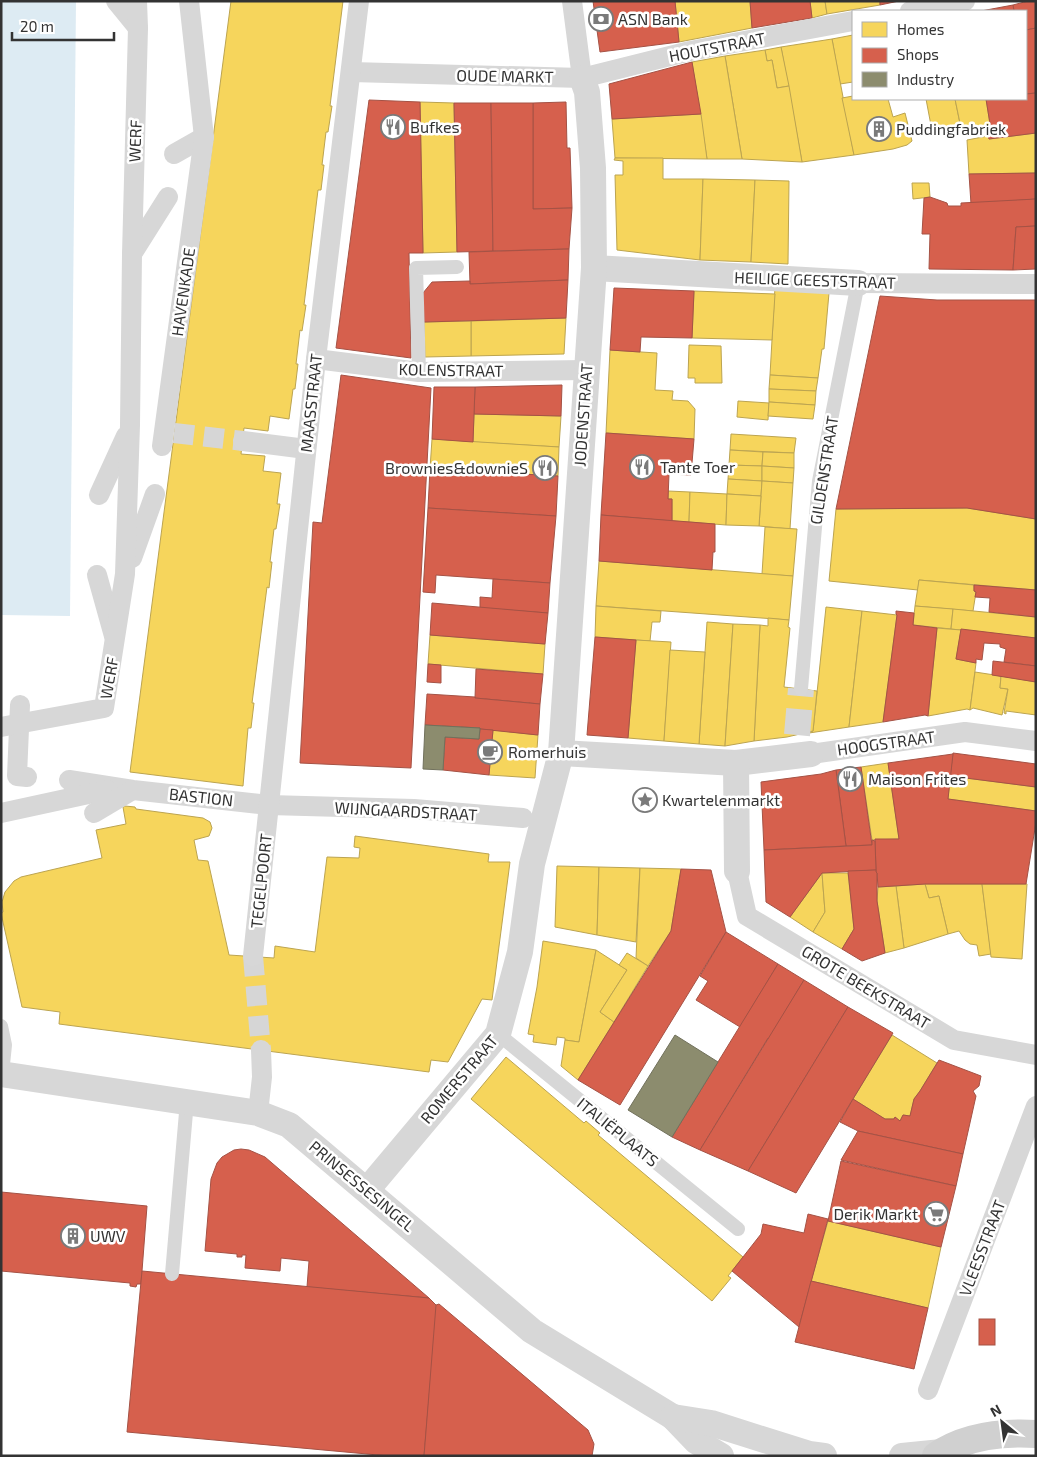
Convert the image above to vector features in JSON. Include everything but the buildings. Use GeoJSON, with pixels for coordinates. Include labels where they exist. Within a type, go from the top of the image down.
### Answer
{"type":"FeatureCollection","features":[{"type":"Feature","properties":{"kind":"main road"},"geometry":{"type":"LineString","coordinates":[[939,1454],[966,1442],[997,1434],[1036,1434]]}},
{"type":"Feature","properties":{"kind":"street"},"geometry":{"type":"LineString","coordinates":[[116,1],[138,28]]}},
{"type":"Feature","properties":{"kind":"street","name":"WERF"},"geometry":{"type":"LineString","coordinates":[[13,718],[104,708],[116,642],[125,574],[130,425],[137,1]]}},
{"type":"Feature","properties":{"kind":"street","name":"HAVENKADE"},"geometry":{"type":"LineString","coordinates":[[167,437],[204,137],[189,1]]}},
{"type":"Feature","properties":{"kind":"street","name":"MAASSTRAAT"},"geometry":{"type":"LineString","coordinates":[[269,805],[316,359],[359,1]]}},
{"type":"Feature","properties":{"kind":"street"},"geometry":{"type":"LineString","coordinates":[[572,1],[582,78]]}},
{"type":"Feature","properties":{"kind":"street"},"geometry":{"type":"LineString","coordinates":[[916,10],[965,1]]}},
{"type":"Feature","properties":{"kind":"street","name":"HOUTSTRAAT"},"geometry":{"type":"LineString","coordinates":[[582,78],[690,51],[852,22]]}},
{"type":"Feature","properties":{"kind":"street","name":"OUDE MARKT"},"geometry":{"type":"LineString","coordinates":[[351,72],[582,78]]}},
{"type":"Feature","properties":{"kind":"street","name":"JODENSTRAAT"},"geometry":{"type":"LineString","coordinates":[[561,753],[594,268],[593,168],[587,92],[582,78]]}},
{"type":"Feature","properties":{"kind":"street"},"geometry":{"type":"LineString","coordinates":[[174,154],[204,137]]}},
{"type":"Feature","properties":{"kind":"street"},"geometry":{"type":"LineString","coordinates":[[132,254],[168,197]]}},
{"type":"Feature","properties":{"kind":"street","name":"HEILIGE GEESTSTRAAT"},"geometry":{"type":"LineString","coordinates":[[594,268],[858,283],[1036,284]]}},
{"type":"Feature","properties":{"kind":"street","name":"KOLENSTRAAT"},"geometry":{"type":"LineString","coordinates":[[316,359],[419,372],[586,370]]}},
{"type":"Feature","properties":{"kind":"street","name":"WERF"},"geometry":{"type":"LineString","coordinates":[[99,495],[130,425]]}},
{"type":"Feature","properties":{"kind":"street"},"geometry":{"type":"LineString","coordinates":[[242,441],[306,449]]}},
{"type":"Feature","properties":{"kind":"street","name":"WERF"},"geometry":{"type":"LineString","coordinates":[[125,574],[155,494]]}},
{"type":"Feature","properties":{"kind":"street"},"geometry":{"type":"LineString","coordinates":[[97,575],[116,642]]}},
{"type":"Feature","properties":{"kind":"street"},"geometry":{"type":"LineString","coordinates":[[13,718],[17,776],[27,777]]}},
{"type":"Feature","properties":{"kind":"street","name":"HOOGSTRAAT"},"geometry":{"type":"LineString","coordinates":[[736,763],[803,748],[964,732],[1036,740]]}},
{"type":"Feature","properties":{"kind":"street"},"geometry":{"type":"LineString","coordinates":[[533,819],[561,753],[736,763],[737,870]]}},
{"type":"Feature","properties":{"kind":"street","name":"BASTION"},"geometry":{"type":"LineString","coordinates":[[69,780],[126,789],[269,805]]}},
{"type":"Feature","properties":{"kind":"street"},"geometry":{"type":"LineString","coordinates":[[94,813],[126,789]]}},
{"type":"Feature","properties":{"kind":"street","name":"BASTION"},"geometry":{"type":"LineString","coordinates":[[1,813],[126,789]]}},
{"type":"Feature","properties":{"kind":"street","name":"WIJNGAARDSTRAAT"},"geometry":{"type":"LineString","coordinates":[[269,805],[414,809],[533,819]]}},
{"type":"Feature","properties":{"kind":"street","name":"TEGELPOORT"},"geometry":{"type":"LineString","coordinates":[[253,956],[269,805]]}},
{"type":"Feature","properties":{"kind":"street","name":"ROMERSTRAAT"},"geometry":{"type":"LineString","coordinates":[[366,1190],[498,1034],[520,952],[532,864],[533,819]]}},
{"type":"Feature","properties":{"kind":"street","name":"GROTE BEEKSTRAAT"},"geometry":{"type":"LineString","coordinates":[[737,870],[747,916],[954,1040],[1036,1055]]}},
{"type":"Feature","properties":{"kind":"street"},"geometry":{"type":"LineString","coordinates":[[258,1112],[262,1076],[261,1050]]}},
{"type":"Feature","properties":{"kind":"street","name":"PRINSESSESINGEL"},"geometry":{"type":"LineString","coordinates":[[2,1074],[258,1112],[289,1126],[532,1331],[673,1417],[696,1441],[722,1456]]}},
{"type":"Feature","properties":{"kind":"street","name":"VLEESSTRAAT"},"geometry":{"type":"LineString","coordinates":[[928,1390],[1036,1106]]}},
{"type":"Feature","properties":{"kind":"street","name":"PRINSESSESINGEL"},"geometry":{"type":"LineString","coordinates":[[673,1417],[711,1424],[808,1454],[824,1456]]}},
{"type":"Feature","properties":{"kind":"street"},"geometry":{"type":"LineString","coordinates":[[902,1456],[939,1454]]}},
{"type":"Feature","properties":{"kind":"lane"},"geometry":{"type":"LineString","coordinates":[[419,372],[416,268],[457,267]]}},
{"type":"Feature","properties":{"kind":"lane","name":"GILDENSTRAAT"},"geometry":{"type":"LineString","coordinates":[[801,689],[819,481],[858,283]]}},
{"type":"Feature","properties":{"kind":"lane"},"geometry":{"type":"LineString","coordinates":[[1,1026],[5,1045],[2,1074]]}},
{"type":"Feature","properties":{"kind":"lane","name":"ITALIËPLAATS"},"geometry":{"type":"LineString","coordinates":[[498,1034],[738,1229]]}},
{"type":"Feature","properties":{"kind":"lane"},"geometry":{"type":"LineString","coordinates":[[172,1274],[188,1101]]}},
{"type":"Feature","properties":{"kind":"shaded area"},"geometry":{"type":"Polygon","coordinates":[[[1,1],[76,1],[70,616],[1,615],[1,1]]]}},
{"type":"Feature","properties":{"kind":"tunnel"},"geometry":{"type":"LineString","coordinates":[[174,433],[243,441]]}},
{"type":"Feature","properties":{"kind":"tunnel"},"geometry":{"type":"LineString","coordinates":[[797,735],[801,689]]}},
{"type":"Feature","properties":{"kind":"tunnel"},"geometry":{"type":"LineString","coordinates":[[253,956],[261,1050]]}},
{"type":"Feature","properties":{"kind":"place","name":"ASN Bank"},"geometry":{"type":"Point","coordinates":[601,19]}},
{"type":"Feature","properties":{"kind":"place","name":"Bufkes"},"geometry":{"type":"Point","coordinates":[393,127]}},
{"type":"Feature","properties":{"kind":"place","name":"Puddingfabriek"},"geometry":{"type":"Point","coordinates":[879,129]}},
{"type":"Feature","properties":{"kind":"place","name":"Tante Toer"},"geometry":{"type":"Point","coordinates":[642,467]}},
{"type":"Feature","properties":{"kind":"place","name":"Brownies&downieS"},"geometry":{"type":"Point","coordinates":[545,468]}},
{"type":"Feature","properties":{"kind":"place","name":"Romerhuis"},"geometry":{"type":"Point","coordinates":[490,752]}},
{"type":"Feature","properties":{"kind":"place","name":"Maison Frites"},"geometry":{"type":"Point","coordinates":[850,779]}},
{"type":"Feature","properties":{"kind":"place","name":"Kwartelenmarkt"},"geometry":{"type":"Point","coordinates":[645,800]}},
{"type":"Feature","properties":{"kind":"place","name":"Derik Markt"},"geometry":{"type":"Point","coordinates":[936,1214]}},
{"type":"Feature","properties":{"kind":"place","name":"UWV"},"geometry":{"type":"Point","coordinates":[73,1236]}}]}
